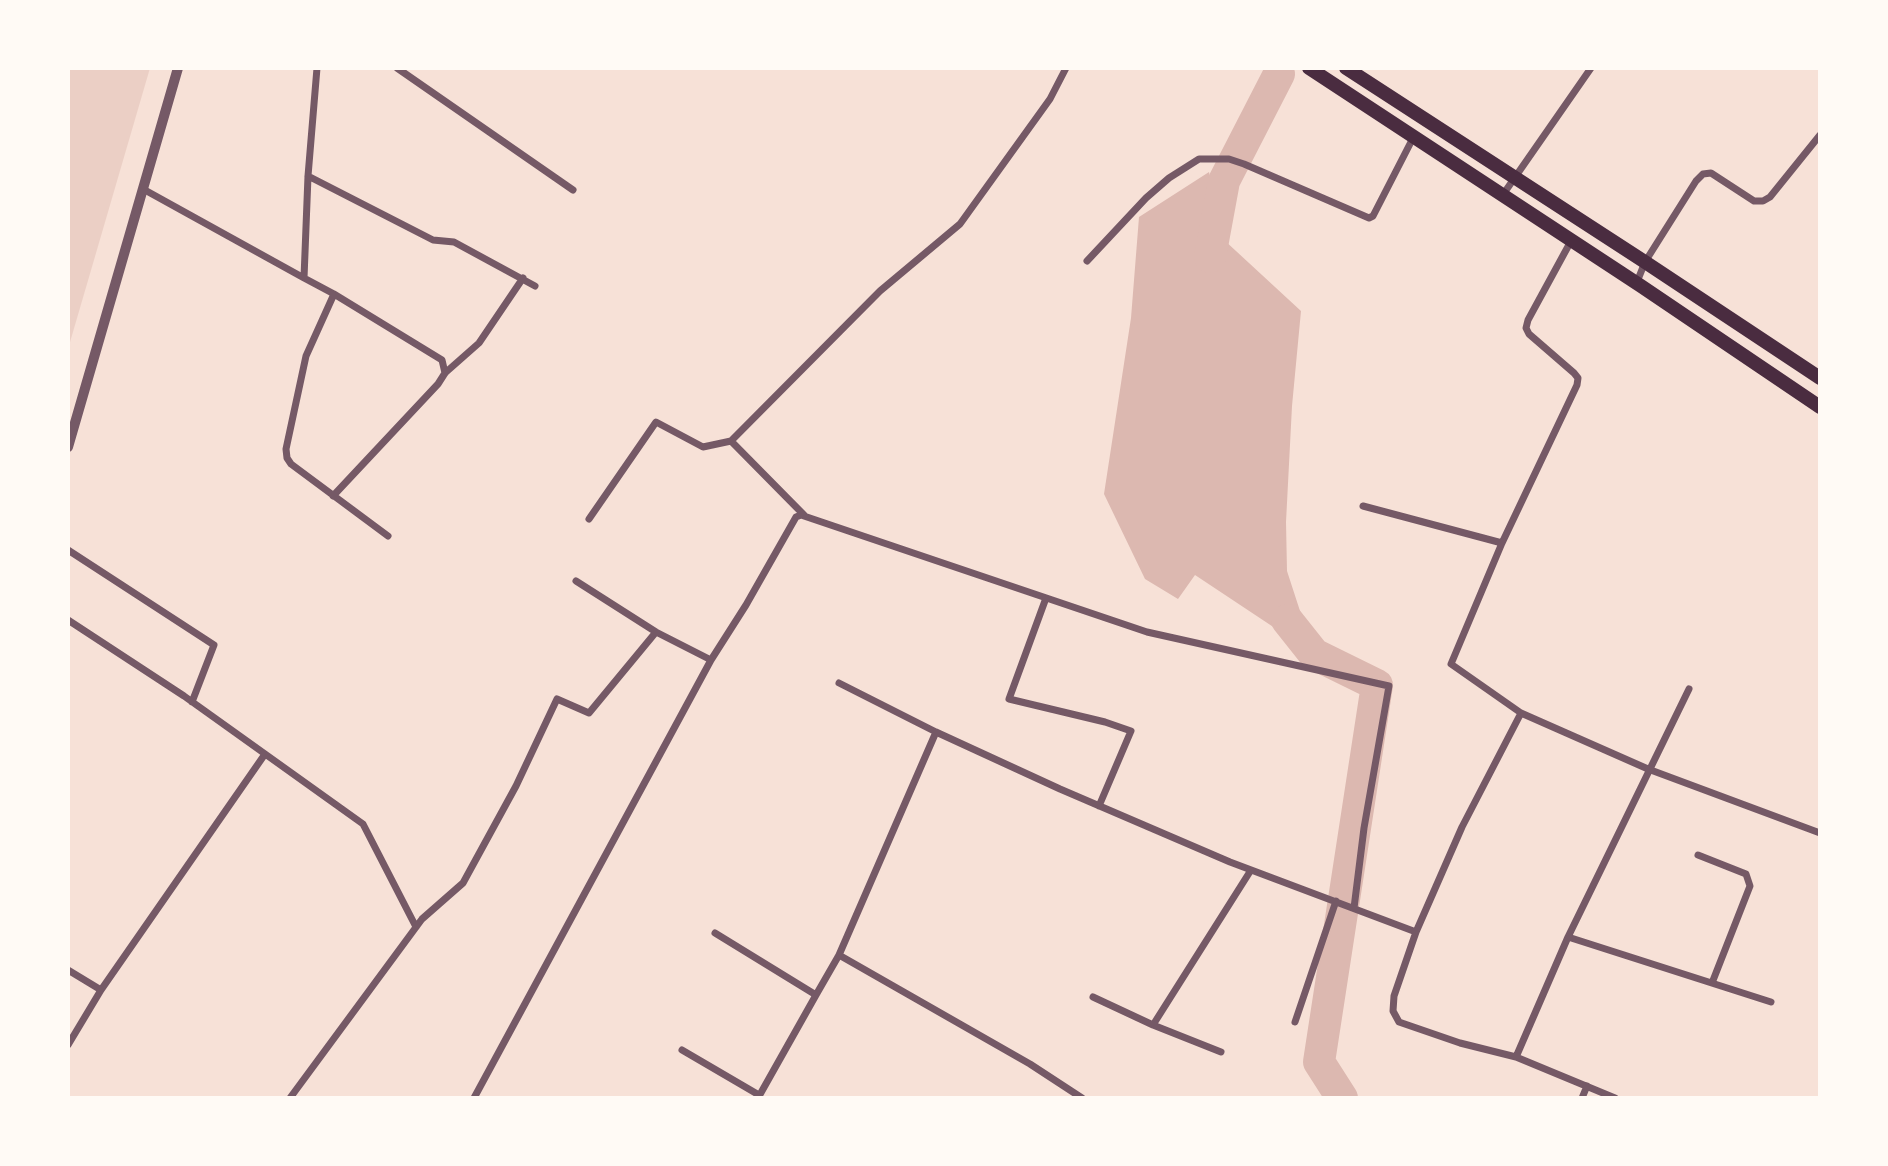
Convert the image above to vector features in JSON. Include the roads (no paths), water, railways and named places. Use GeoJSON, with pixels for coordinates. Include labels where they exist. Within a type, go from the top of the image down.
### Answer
{"type":"FeatureCollection","features":[{"type":"Feature","properties":{"kind":"main road"},"geometry":{"type":"LineString","coordinates":[[1309,68],[1637,283],[1820,407]]}},
{"type":"Feature","properties":{"kind":"main road"},"geometry":{"type":"LineString","coordinates":[[1346,68],[1820,378]]}},
{"type":"Feature","properties":{"kind":"street"},"geometry":{"type":"LineString","coordinates":[[68,447],[178,68]]}},
{"type":"Feature","properties":{"kind":"street"},"geometry":{"type":"LineString","coordinates":[[304,278],[308,176],[317,68]]}},
{"type":"Feature","properties":{"kind":"street"},"geometry":{"type":"LineString","coordinates":[[397,68],[573,190]]}},
{"type":"Feature","properties":{"kind":"street"},"geometry":{"type":"LineString","coordinates":[[589,519],[656,422],[703,447],[731,441],[880,291],[960,224],[1050,99],[1066,68]]}},
{"type":"Feature","properties":{"kind":"street"},"geometry":{"type":"LineString","coordinates":[[1502,196],[1591,68]]}},
{"type":"Feature","properties":{"kind":"street"},"geometry":{"type":"LineString","coordinates":[[1637,283],[1645,262],[1703,174],[1711,173],[1754,201],[1763,201],[1770,197],[1820,135]]}},
{"type":"Feature","properties":{"kind":"street"},"geometry":{"type":"LineString","coordinates":[[1087,261],[1146,198],[1199,159],[1229,159],[1244,164],[1368,218],[1376,213],[1413,138]]}},
{"type":"Feature","properties":{"kind":"street"},"geometry":{"type":"LineString","coordinates":[[308,176],[433,240],[454,242],[535,286]]}},
{"type":"Feature","properties":{"kind":"street"},"geometry":{"type":"LineString","coordinates":[[143,189],[334,294],[442,360],[445,373]]}},
{"type":"Feature","properties":{"kind":"street"},"geometry":{"type":"LineString","coordinates":[[1571,241],[1526,328],[1529,334],[1578,378],[1577,385],[1502,543],[1451,664],[1521,713],[1648,769],[1820,833]]}},
{"type":"Feature","properties":{"kind":"street"},"geometry":{"type":"LineString","coordinates":[[333,496],[438,384],[445,373],[479,343],[523,278]]}},
{"type":"Feature","properties":{"kind":"street"},"geometry":{"type":"LineString","coordinates":[[334,294],[306,356],[286,449],[287,458],[291,464],[388,536]]}},
{"type":"Feature","properties":{"kind":"street"},"geometry":{"type":"LineString","coordinates":[[731,441],[804,515],[1147,632],[1389,686],[1364,828],[1354,908]]}},
{"type":"Feature","properties":{"kind":"street"},"geometry":{"type":"LineString","coordinates":[[1363,506],[1502,543]]}},
{"type":"Feature","properties":{"kind":"street"},"geometry":{"type":"LineString","coordinates":[[474,1098],[711,660],[796,517],[804,515]]}},
{"type":"Feature","properties":{"kind":"street"},"geometry":{"type":"LineString","coordinates":[[68,550],[214,645],[192,702]]}},
{"type":"Feature","properties":{"kind":"street"},"geometry":{"type":"LineString","coordinates":[[576,581],[656,632],[711,660]]}},
{"type":"Feature","properties":{"kind":"street"},"geometry":{"type":"LineString","coordinates":[[1046,598],[1009,699],[1105,722],[1131,731],[1099,806]]}},
{"type":"Feature","properties":{"kind":"street"},"geometry":{"type":"LineString","coordinates":[[68,620],[192,702],[363,824],[416,927]]}},
{"type":"Feature","properties":{"kind":"street"},"geometry":{"type":"LineString","coordinates":[[290,1098],[422,919],[463,883],[516,786],[557,699],[589,713],[656,632]]}},
{"type":"Feature","properties":{"kind":"street"},"geometry":{"type":"LineString","coordinates":[[839,684],[936,732],[1099,806],[1251,870],[1416,932]]}},
{"type":"Feature","properties":{"kind":"street"},"geometry":{"type":"LineString","coordinates":[[1516,1057],[1568,937],[1689,689]]}},
{"type":"Feature","properties":{"kind":"street"},"geometry":{"type":"LineString","coordinates":[[1521,713],[1462,827],[1416,932],[1394,996],[1392,1011],[1399,1022],[1460,1043],[1516,1057],[1615,1098]]}},
{"type":"Feature","properties":{"kind":"street"},"geometry":{"type":"LineString","coordinates":[[682,1050],[758,1096],[839,955],[936,732]]}},
{"type":"Feature","properties":{"kind":"street"},"geometry":{"type":"LineString","coordinates":[[68,1045],[101,990],[265,754]]}},
{"type":"Feature","properties":{"kind":"street"},"geometry":{"type":"LineString","coordinates":[[1698,855],[1746,874],[1750,886],[1712,983]]}},
{"type":"Feature","properties":{"kind":"street"},"geometry":{"type":"LineString","coordinates":[[1153,1025],[1251,870]]}},
{"type":"Feature","properties":{"kind":"street"},"geometry":{"type":"LineString","coordinates":[[1296,1022],[1336,901]]}},
{"type":"Feature","properties":{"kind":"street"},"geometry":{"type":"LineString","coordinates":[[715,933],[816,995]]}},
{"type":"Feature","properties":{"kind":"street"},"geometry":{"type":"LineString","coordinates":[[1568,937],[1771,1002]]}},
{"type":"Feature","properties":{"kind":"street"},"geometry":{"type":"LineString","coordinates":[[839,955],[1030,1064],[1082,1098]]}},
{"type":"Feature","properties":{"kind":"street"},"geometry":{"type":"LineString","coordinates":[[68,970],[101,990]]}},
{"type":"Feature","properties":{"kind":"street"},"geometry":{"type":"LineString","coordinates":[[1093,998],[1221,1052]]}},
{"type":"Feature","properties":{"kind":"street"},"geometry":{"type":"LineString","coordinates":[[1582,1098],[1587,1086]]}},
{"type":"Feature","properties":{"kind":"waterway"},"geometry":{"type":"LineString","coordinates":[[1210,257],[1224,181],[1279,74]]}},
{"type":"Feature","properties":{"kind":"waterway"},"geometry":{"type":"LineString","coordinates":[[1287,620],[1314,654],[1377,685],[1319,1062],[1342,1098]]}}]}
